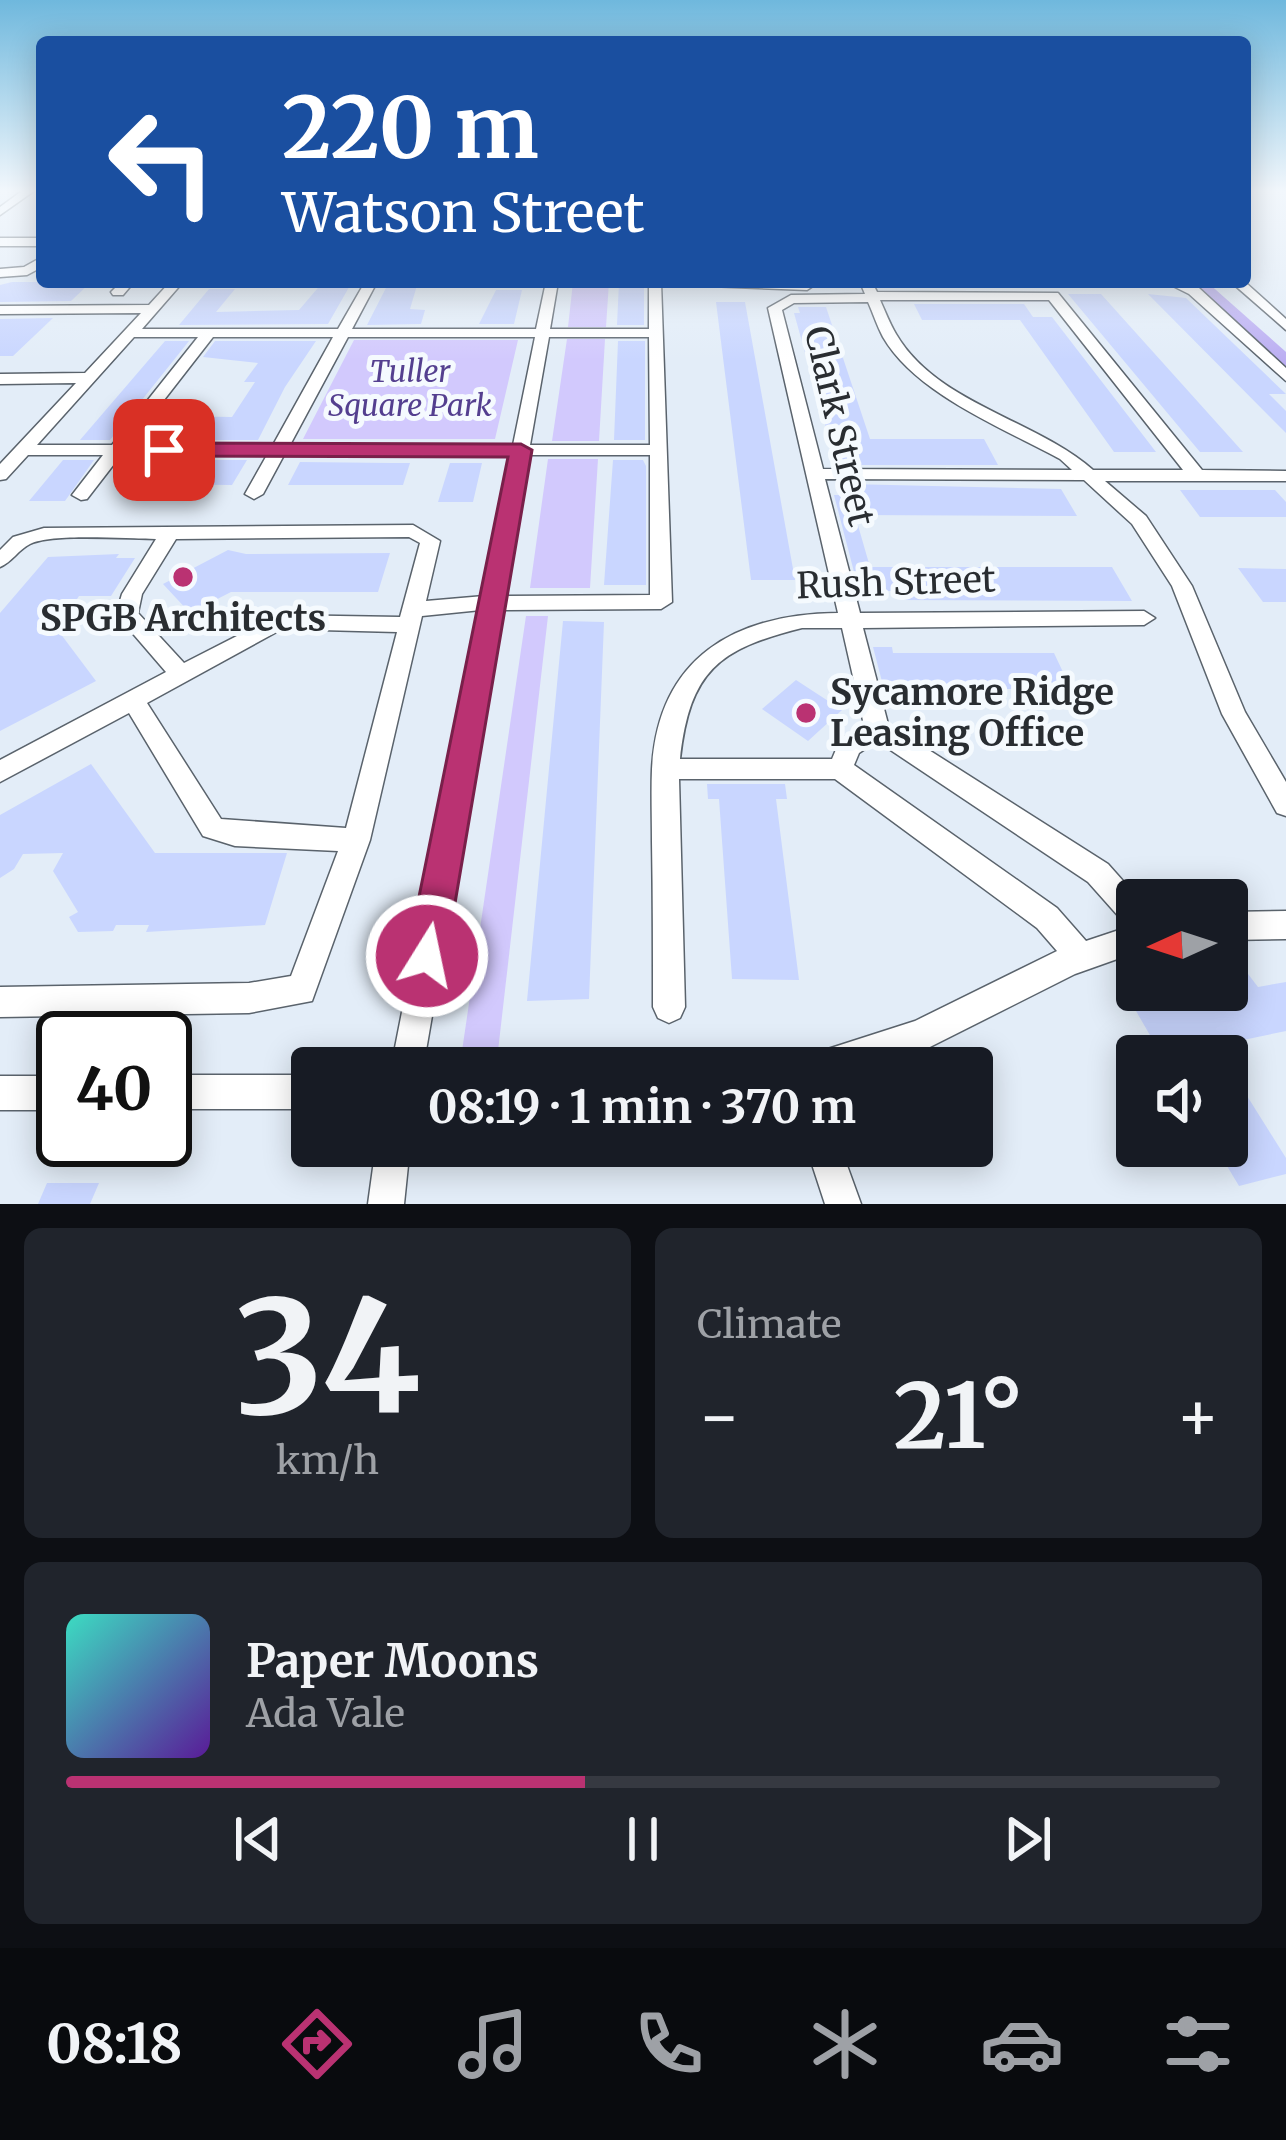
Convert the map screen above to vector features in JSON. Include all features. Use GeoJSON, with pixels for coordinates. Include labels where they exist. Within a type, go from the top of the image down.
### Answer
{"type":"FeatureCollection","features":[{"type":"Feature","properties":{"kind":"street"},"geometry":{"type":"LineString","coordinates":[[0,260],[36,261]]}},
{"type":"Feature","properties":{"kind":"street"},"geometry":{"type":"LineString","coordinates":[[0,273],[27,272],[36,265]]}},
{"type":"Feature","properties":{"kind":"street"},"geometry":{"type":"LineString","coordinates":[[0,476],[171,288]]}},
{"type":"Feature","properties":{"kind":"street"},"geometry":{"type":"LineString","coordinates":[[254,494],[368,288]]}},
{"type":"Feature","properties":{"kind":"street"},"geometry":{"type":"LineString","coordinates":[[410,1047],[551,288]]}},
{"type":"Feature","properties":{"kind":"street"},"geometry":{"type":"LineString","coordinates":[[0,772],[278,622],[411,618],[492,603],[661,602],[656,288]]}},
{"type":"Feature","properties":{"kind":"street"},"geometry":{"type":"LineString","coordinates":[[829,288],[869,290],[894,344],[922,373],[1093,476],[1139,520],[1182,586],[1234,714],[1286,805]]}},
{"type":"Feature","properties":{"kind":"street"},"geometry":{"type":"LineString","coordinates":[[958,288],[963,296]]}},
{"type":"Feature","properties":{"kind":"street"},"geometry":{"type":"LineString","coordinates":[[1186,288],[1286,376]]}},
{"type":"Feature","properties":{"kind":"street"},"geometry":{"type":"LineString","coordinates":[[1244,288],[1286,326]]}},
{"type":"Feature","properties":{"kind":"street"},"geometry":{"type":"LineString","coordinates":[[1053,289],[1197,476]]}},
{"type":"Feature","properties":{"kind":"street","name":"Clark Street"},"geometry":{"type":"LineString","coordinates":[[877,729],[775,306],[791,299],[869,290],[963,296],[1053,289]]}},
{"type":"Feature","properties":{"kind":"street"},"geometry":{"type":"LineString","coordinates":[[0,310],[152,309]]}},
{"type":"Feature","properties":{"kind":"street"},"geometry":{"type":"LineString","coordinates":[[130,333],[656,333]]}},
{"type":"Feature","properties":{"kind":"street"},"geometry":{"type":"LineString","coordinates":[[81,495],[208,333]]}},
{"type":"Feature","properties":{"kind":"street"},"geometry":{"type":"LineString","coordinates":[[0,379],[89,378]]}},
{"type":"Feature","properties":{"kind":"street"},"geometry":{"type":"LineString","coordinates":[[23,450],[659,450]]}},
{"type":"Feature","properties":{"kind":"street"},"geometry":{"type":"LineString","coordinates":[[815,474],[1286,476]]}},
{"type":"Feature","properties":{"kind":"street"},"geometry":{"type":"LineString","coordinates":[[170,532],[127,614],[180,673]]}},
{"type":"Feature","properties":{"kind":"street"},"geometry":{"type":"LineString","coordinates":[[0,535],[424,533],[430,543],[356,840],[302,990],[249,998],[0,1002]]}},
{"type":"Feature","properties":{"kind":"street"},"geometry":{"type":"LineString","coordinates":[[0,561],[16,543],[38,534]]}},
{"type":"Feature","properties":{"kind":"street","name":"Rush Street"},"geometry":{"type":"LineString","coordinates":[[669,1007],[665,769],[674,706],[705,664],[765,629],[849,617],[1144,618]]}},
{"type":"Feature","properties":{"kind":"street"},"geometry":{"type":"LineString","coordinates":[[133,700],[212,828],[227,834],[356,840]]}},
{"type":"Feature","properties":{"kind":"street"},"geometry":{"type":"LineString","coordinates":[[840,769],[849,747],[877,729],[1098,873],[1116,893]]}},
{"type":"Feature","properties":{"kind":"street"},"geometry":{"type":"LineString","coordinates":[[665,769],[840,769],[1047,918],[1081,956]]}},
{"type":"Feature","properties":{"kind":"street"},"geometry":{"type":"LineString","coordinates":[[1248,926],[1286,926]]}},
{"type":"Feature","properties":{"kind":"street"},"geometry":{"type":"LineString","coordinates":[[878,1047],[959,1019],[1081,956],[1116,945]]}},
{"type":"Feature","properties":{"kind":"street"},"geometry":{"type":"LineString","coordinates":[[192,1093],[291,1092]]}},
{"type":"Feature","properties":{"kind":"street"},"geometry":{"type":"LineString","coordinates":[[0,1093],[36,1093]]}},
{"type":"Feature","properties":{"kind":"street"},"geometry":{"type":"LineString","coordinates":[[386,1204],[390,1167]]}},
{"type":"Feature","properties":{"kind":"street"},"geometry":{"type":"LineString","coordinates":[[830,1167],[843,1204]]}},
{"type":"Feature","properties":{"kind":"green space"},"geometry":{"type":"Polygon","coordinates":[[[572,288],[609,288],[606,327],[568,327],[572,288]]]}},
{"type":"Feature","properties":{"kind":"green space"},"geometry":{"type":"Polygon","coordinates":[[[567,339],[605,339],[599,441],[552,441],[567,339]]]}},
{"type":"Feature","properties":{"kind":"green space","name":"Tuller Square Park"},"geometry":{"type":"Polygon","coordinates":[[[354,340],[518,340],[495,439],[303,439],[354,340]]]}},
{"type":"Feature","properties":{"kind":"green space"},"geometry":{"type":"Polygon","coordinates":[[[548,459],[598,459],[590,588],[530,588],[548,459]]]}},
{"type":"Feature","properties":{"kind":"green space"},"geometry":{"type":"Polygon","coordinates":[[[526,616],[548,616],[498,1047],[463,1047],[526,616]]]}},
{"type":"Feature","properties":{"kind":"shaded area"},"geometry":{"type":"Polygon","coordinates":[[[1199,288],[1214,288],[1286,352],[1286,368],[1199,288]]]}},
{"type":"Feature","properties":{"kind":"building"},"geometry":{"type":"Polygon","coordinates":[[[36,282],[36,288],[85,288],[71,301],[0,302],[0,285],[36,282]]]}},
{"type":"Feature","properties":{"kind":"building"},"geometry":{"type":"Polygon","coordinates":[[[318,288],[349,288],[328,324],[179,325],[209,289],[235,289],[216,312],[299,310],[318,288]]]}},
{"type":"Feature","properties":{"kind":"building"},"geometry":{"type":"Polygon","coordinates":[[[386,288],[416,288],[410,309],[425,310],[421,324],[367,325],[386,288]]]}},
{"type":"Feature","properties":{"kind":"building"},"geometry":{"type":"Polygon","coordinates":[[[619,288],[644,288],[644,325],[617,325],[619,288]]]}},
{"type":"Feature","properties":{"kind":"building"},"geometry":{"type":"Polygon","coordinates":[[[496,290],[522,290],[514,324],[479,324],[496,290]]]}},
{"type":"Feature","properties":{"kind":"building"},"geometry":{"type":"Polygon","coordinates":[[[1068,294],[1101,294],[1243,452],[1200,452],[1068,294]]]}},
{"type":"Feature","properties":{"kind":"building"},"geometry":{"type":"Polygon","coordinates":[[[1148,294],[1186,298],[1286,394],[1269,394],[1286,411],[1286,433],[1148,294]]]}},
{"type":"Feature","properties":{"kind":"building"},"geometry":{"type":"Polygon","coordinates":[[[716,302],[745,302],[795,580],[751,580],[716,302]]]}},
{"type":"Feature","properties":{"kind":"building"},"geometry":{"type":"Polygon","coordinates":[[[914,304],[1024,304],[1033,317],[1052,317],[1156,452],[1114,452],[1020,320],[922,320],[914,304]]]}},
{"type":"Feature","properties":{"kind":"building"},"geometry":{"type":"Polygon","coordinates":[[[798,307],[826,307],[870,439],[984,439],[998,465],[842,465],[835,437],[828,436],[794,313],[800,313],[798,307]]]}},
{"type":"Feature","properties":{"kind":"building"},"geometry":{"type":"Polygon","coordinates":[[[53,318],[13,356],[0,356],[0,319],[53,318]]]}},
{"type":"Feature","properties":{"kind":"building"},"geometry":{"type":"Polygon","coordinates":[[[165,341],[189,341],[110,440],[80,440],[165,341]]]}},
{"type":"Feature","properties":{"kind":"building"},"geometry":{"type":"Polygon","coordinates":[[[215,341],[316,341],[258,440],[151,440],[170,416],[232,417],[255,382],[244,382],[258,363],[203,357],[215,341]]]}},
{"type":"Feature","properties":{"kind":"building"},"geometry":{"type":"Polygon","coordinates":[[[618,341],[645,341],[645,440],[614,440],[618,341]]]}},
{"type":"Feature","properties":{"kind":"building"},"geometry":{"type":"Polygon","coordinates":[[[63,460],[94,460],[65,501],[29,501],[63,460]]]}},
{"type":"Feature","properties":{"kind":"building"},"geometry":{"type":"Polygon","coordinates":[[[137,460],[247,460],[232,485],[119,484],[137,460]]]}},
{"type":"Feature","properties":{"kind":"building"},"geometry":{"type":"Polygon","coordinates":[[[613,460],[643,460],[646,466],[646,585],[604,585],[613,460]]]}},
{"type":"Feature","properties":{"kind":"building"},"geometry":{"type":"Polygon","coordinates":[[[300,462],[410,463],[403,485],[288,485],[300,462]]]}},
{"type":"Feature","properties":{"kind":"building"},"geometry":{"type":"Polygon","coordinates":[[[450,463],[482,463],[473,502],[438,502],[450,463]]]}},
{"type":"Feature","properties":{"kind":"building"},"geometry":{"type":"Polygon","coordinates":[[[847,484],[1061,489],[1077,516],[855,515],[870,567],[1112,567],[1132,601],[900,600],[897,591],[859,591],[834,495],[850,495],[847,484]]]}},
{"type":"Feature","properties":{"kind":"building"},"geometry":{"type":"Polygon","coordinates":[[[1180,490],[1275,490],[1286,502],[1286,517],[1200,517],[1180,490]]]}},
{"type":"Feature","properties":{"kind":"building"},"geometry":{"type":"Polygon","coordinates":[[[228,550],[246,554],[390,553],[378,592],[231,592],[190,613],[163,584],[228,550]]]}},
{"type":"Feature","properties":{"kind":"building"},"geometry":{"type":"Polygon","coordinates":[[[119,554],[116,558],[135,558],[111,596],[79,596],[57,629],[96,681],[0,731],[0,613],[48,557],[119,554]]]}},
{"type":"Feature","properties":{"kind":"building"},"geometry":{"type":"Polygon","coordinates":[[[1238,568],[1286,569],[1286,602],[1263,602],[1238,568]]]}},
{"type":"Feature","properties":{"kind":"building"},"geometry":{"type":"Polygon","coordinates":[[[563,621],[604,622],[589,999],[527,1001],[563,621]]]}},
{"type":"Feature","properties":{"kind":"building"},"geometry":{"type":"Polygon","coordinates":[[[873,647],[892,647],[893,653],[1054,653],[1071,689],[903,689],[906,697],[886,697],[873,647]]]}},
{"type":"Feature","properties":{"kind":"building","name":"Sycamore Ridge Leasing Office"},"geometry":{"type":"Polygon","coordinates":[[[796,680],[842,710],[808,741],[762,709],[796,680]]]}},
{"type":"Feature","properties":{"kind":"building"},"geometry":{"type":"Polygon","coordinates":[[[91,764],[155,853],[287,853],[265,925],[146,932],[149,925],[116,925],[113,931],[78,932],[69,917],[78,912],[53,871],[63,853],[23,854],[14,869],[0,878],[0,815],[91,764]]]}},
{"type":"Feature","properties":{"kind":"building"},"geometry":{"type":"Polygon","coordinates":[[[707,784],[785,784],[787,799],[776,799],[799,980],[732,979],[719,799],[708,799],[707,784]]]}},
{"type":"Feature","properties":{"kind":"building"},"geometry":{"type":"Polygon","coordinates":[[[1248,974],[1258,987],[1286,982],[1286,1031],[1248,1039],[1248,1035],[1150,1035],[1136,1011],[1248,1011],[1248,974]]]}},
{"type":"Feature","properties":{"kind":"building"},"geometry":{"type":"Polygon","coordinates":[[[1248,1097],[1286,1158],[1286,1174],[1239,1186],[1228,1167],[1248,1167],[1248,1097]]]}},
{"type":"Feature","properties":{"kind":"building"},"geometry":{"type":"Polygon","coordinates":[[[47,1183],[99,1183],[90,1204],[38,1204],[47,1183]]]}},
{"type":"Feature","properties":{"kind":"place","name":"SPGB Architects"},"geometry":{"type":"Point","coordinates":[183,577]}},
{"type":"Feature","properties":{"kind":"place","name":"Sycamore Ridge Leasing Office"},"geometry":{"type":"Point","coordinates":[806,713]}},
{"type":"Feature","properties":{"kind":"route"},"geometry":{"type":"LineString","coordinates":[[164,450],[521,450],[427,956]]}}]}
